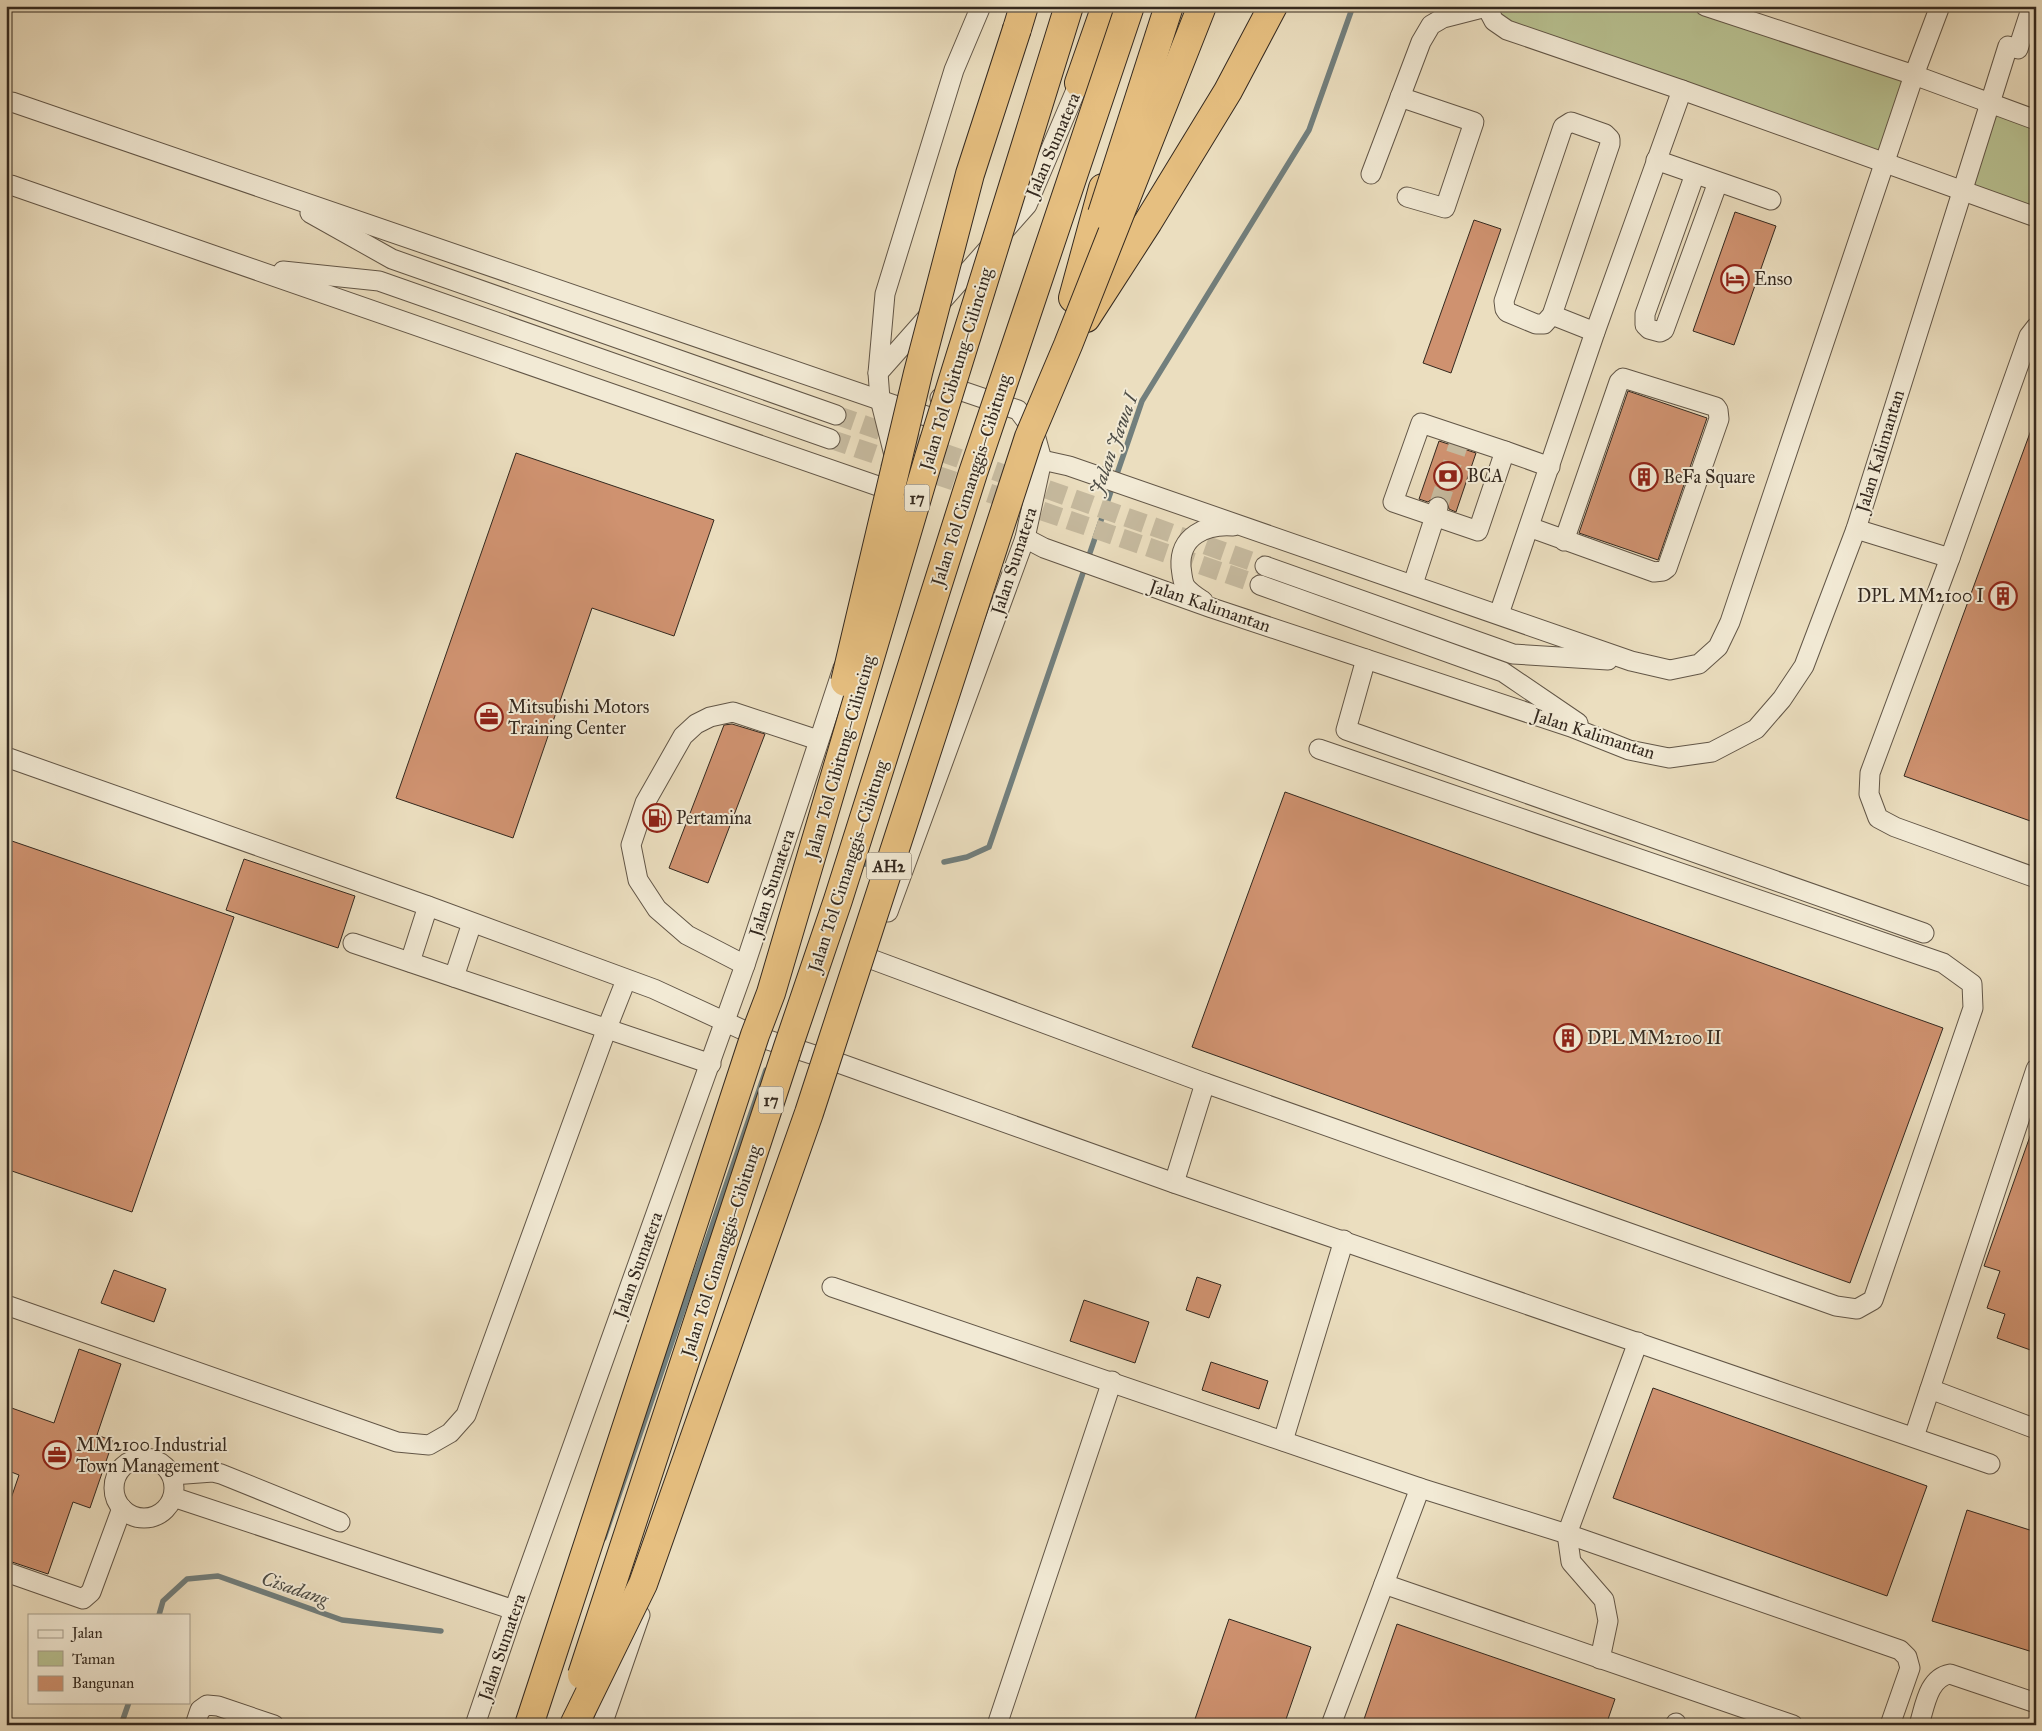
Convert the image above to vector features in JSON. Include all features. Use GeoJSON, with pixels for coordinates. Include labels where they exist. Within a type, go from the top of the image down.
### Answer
{"type":"FeatureCollection","features":[{"type":"Feature","properties":{"kind":"highway","name":"Jalan Tol Cibitung–Cilincing"},"geometry":{"type":"LineString","coordinates":[[771,992],[927,464],[1069,6]]}},
{"type":"Feature","properties":{"kind":"highway"},"geometry":{"type":"LineString","coordinates":[[1079,83],[1106,6]]}},
{"type":"Feature","properties":{"kind":"highway","name":"Jalan Tol Cimanggis–Cibitung"},"geometry":{"type":"LineString","coordinates":[[564,1725],[597,1633],[782,1065],[838,900],[972,473],[1130,6]]}},
{"type":"Feature","properties":{"kind":"highway"},"geometry":{"type":"LineString","coordinates":[[1073,298],[1155,6]]}},
{"type":"Feature","properties":{"kind":"highway"},"geometry":{"type":"LineString","coordinates":[[1035,443],[1169,6]]}},
{"type":"Feature","properties":{"kind":"highway","name":"AH2"},"geometry":{"type":"LineString","coordinates":[[574,1725],[643,1584],[809,1113],[1068,345],[1202,6]]}},
{"type":"Feature","properties":{"kind":"highway"},"geometry":{"type":"LineString","coordinates":[[1250,50],[1252,6]]}},
{"type":"Feature","properties":{"kind":"highway"},"geometry":{"type":"LineString","coordinates":[[1042,402],[1061,359],[1075,335],[1153,214],[1228,91],[1273,6]]}},
{"type":"Feature","properties":{"kind":"highway"},"geometry":{"type":"LineString","coordinates":[[771,992],[918,373],[970,174],[1021,18]]}},
{"type":"Feature","properties":{"kind":"highway","name":"Jalan Tol Cimanggis–Cibitung"},"geometry":{"type":"LineString","coordinates":[[529,1725],[771,992]]}},
{"type":"Feature","properties":{"kind":"street"},"geometry":{"type":"LineString","coordinates":[[905,496],[880,400],[878,373],[885,294],[954,70],[981,6]]}},
{"type":"Feature","properties":{"kind":"street"},"geometry":{"type":"LineString","coordinates":[[1705,6],[1914,75],[1991,104],[2031,113]]}},
{"type":"Feature","properties":{"kind":"street"},"geometry":{"type":"LineString","coordinates":[[1035,443],[1091,474],[1631,661],[1670,670],[1698,664],[1718,647],[1733,612],[1914,75],[1940,6]]}},
{"type":"Feature","properties":{"kind":"street","name":"Jalan Kalimantan"},"geometry":{"type":"LineString","coordinates":[[1025,538],[1044,548],[1212,608],[1571,727],[1629,750],[1669,758],[1712,752],[1756,729],[1782,699],[1804,666],[1856,529],[2008,46],[2023,6]]}},
{"type":"Feature","properties":{"kind":"street"},"geometry":{"type":"LineString","coordinates":[[2008,46],[2018,49],[2032,6]]}},
{"type":"Feature","properties":{"kind":"street"},"geometry":{"type":"LineString","coordinates":[[1371,174],[1421,42],[1431,26],[1443,18],[1486,7],[1494,21],[1507,30],[1682,90],[2036,217]]}},
{"type":"Feature","properties":{"kind":"street","name":"Jalan Sumatera"},"geometry":{"type":"LineString","coordinates":[[878,373],[1027,205],[1079,83]]}},
{"type":"Feature","properties":{"kind":"street"},"geometry":{"type":"LineString","coordinates":[[1499,614],[1682,90]]}},
{"type":"Feature","properties":{"kind":"street"},"geometry":{"type":"LineString","coordinates":[[1400,96],[1474,122],[1445,208],[1407,197]]}},
{"type":"Feature","properties":{"kind":"street"},"geometry":{"type":"LineString","coordinates":[[12,102],[932,418]]}},
{"type":"Feature","properties":{"kind":"street"},"geometry":{"type":"LineString","coordinates":[[1576,123],[1605,134],[1610,139],[1610,144],[1552,315],[1544,324],[1536,324],[1507,312],[1504,301],[1563,127],[1566,124],[1576,123]]}},
{"type":"Feature","properties":{"kind":"street"},"geometry":{"type":"LineString","coordinates":[[1656,160],[1771,200]]}},
{"type":"Feature","properties":{"kind":"street"},"geometry":{"type":"LineString","coordinates":[[1695,174],[1645,314],[1645,325],[1657,332],[1664,330],[1718,182]]}},
{"type":"Feature","properties":{"kind":"street"},"geometry":{"type":"LineString","coordinates":[[11,185],[905,496]]}},
{"type":"Feature","properties":{"kind":"street"},"geometry":{"type":"LineString","coordinates":[[270,190],[392,259],[836,415]]}},
{"type":"Feature","properties":{"kind":"street"},"geometry":{"type":"LineString","coordinates":[[250,268],[379,281],[830,439]]}},
{"type":"Feature","properties":{"kind":"street","name":"Jalan Sumatera"},"geometry":{"type":"LineString","coordinates":[[602,1725],[833,1061],[1025,538],[1035,443],[1042,402],[1073,298]]}},
{"type":"Feature","properties":{"kind":"street"},"geometry":{"type":"LineString","coordinates":[[1552,315],[1596,332]]}},
{"type":"Feature","properties":{"kind":"street"},"geometry":{"type":"LineString","coordinates":[[2036,327],[2029,336],[1950,558],[1870,773],[1869,794],[1878,818],[1895,827],[2036,878]]}},
{"type":"Feature","properties":{"kind":"street"},"geometry":{"type":"LineString","coordinates":[[1529,527],[1564,541],[1654,572],[1663,571],[1667,568],[1719,419],[1716,407],[1623,378],[1619,382],[1564,541]]}},
{"type":"Feature","properties":{"kind":"street","name":"Jalan Sumatera"},"geometry":{"type":"LineString","coordinates":[[475,1725],[514,1610],[711,1064],[818,740],[941,396],[962,390],[1018,410],[1035,443]]}},
{"type":"Feature","properties":{"kind":"street"},"geometry":{"type":"LineString","coordinates":[[1505,451],[1478,532],[1436,512],[1393,502],[1421,423],[1460,441],[1505,451],[1550,467]]}},
{"type":"Feature","properties":{"kind":"street"},"geometry":{"type":"LineString","coordinates":[[1412,584],[1436,512]]}},
{"type":"Feature","properties":{"kind":"street"},"geometry":{"type":"LineString","coordinates":[[1212,608],[1185,586],[1182,577],[1181,557],[1184,547],[1198,532],[1210,528],[1222,525],[1244,527]]}},
{"type":"Feature","properties":{"kind":"street"},"geometry":{"type":"LineString","coordinates":[[1856,529],[1950,558]]}},
{"type":"Feature","properties":{"kind":"street"},"geometry":{"type":"LineString","coordinates":[[1265,566],[1513,654],[1631,661]]}},
{"type":"Feature","properties":{"kind":"street"},"geometry":{"type":"LineString","coordinates":[[1260,585],[1504,672],[1604,740]]}},
{"type":"Feature","properties":{"kind":"street"},"geometry":{"type":"LineString","coordinates":[[1366,659],[1346,730],[1924,933]]}},
{"type":"Feature","properties":{"kind":"street"},"geometry":{"type":"LineString","coordinates":[[745,965],[687,935],[657,909],[638,880],[631,845],[645,802],[683,736],[696,724],[721,713],[732,712],[818,740]]}},
{"type":"Feature","properties":{"kind":"street"},"geometry":{"type":"LineString","coordinates":[[871,958],[1205,1082],[1836,1306],[1857,1309],[1873,1300],[1973,1008],[1972,984],[1943,963],[1319,749]]}},
{"type":"Feature","properties":{"kind":"street"},"geometry":{"type":"LineString","coordinates":[[6,757],[428,906],[654,989],[726,1020],[756,1036],[833,1061],[1174,1183],[1990,1464]]}},
{"type":"Feature","properties":{"kind":"street"},"geometry":{"type":"LineString","coordinates":[[410,962],[428,906]]}},
{"type":"Feature","properties":{"kind":"street"},"geometry":{"type":"LineString","coordinates":[[454,977],[472,923]]}},
{"type":"Feature","properties":{"kind":"street"},"geometry":{"type":"LineString","coordinates":[[353,943],[711,1064]]}},
{"type":"Feature","properties":{"kind":"street"},"geometry":{"type":"LineString","coordinates":[[6,1305],[397,1442],[429,1445],[450,1433],[466,1415],[626,980]]}},
{"type":"Feature","properties":{"kind":"street"},"geometry":{"type":"LineString","coordinates":[[1914,1437],[2036,1069]]}},
{"type":"Feature","properties":{"kind":"street"},"geometry":{"type":"LineString","coordinates":[[1174,1183],[1205,1082]]}},
{"type":"Feature","properties":{"kind":"street"},"geometry":{"type":"LineString","coordinates":[[1283,1441],[1344,1240]]}},
{"type":"Feature","properties":{"kind":"street"},"geometry":{"type":"LineString","coordinates":[[832,1287],[1420,1488],[1567,1534],[1900,1650],[1907,1657],[1910,1668],[1890,1725]]}},
{"type":"Feature","properties":{"kind":"street"},"geometry":{"type":"LineString","coordinates":[[1600,1659],[1608,1621],[1604,1600],[1571,1562],[1567,1534],[1638,1342]]}},
{"type":"Feature","properties":{"kind":"street"},"geometry":{"type":"LineString","coordinates":[[997,1725],[1112,1382]]}},
{"type":"Feature","properties":{"kind":"street"},"geometry":{"type":"LineString","coordinates":[[1930,1390],[2036,1429]]}},
{"type":"Feature","properties":{"kind":"street"},"geometry":{"type":"LineString","coordinates":[[138,1459],[155,1460],[172,1475],[175,1486],[173,1497],[160,1514],[140,1518],[130,1515],[116,1499],[114,1488],[116,1476],[122,1467],[138,1459]]}},
{"type":"Feature","properties":{"kind":"street"},"geometry":{"type":"LineString","coordinates":[[172,1475],[213,1472],[221,1474],[340,1522]]}},
{"type":"Feature","properties":{"kind":"street"},"geometry":{"type":"LineString","coordinates":[[1331,1725],[1420,1488]]}},
{"type":"Feature","properties":{"kind":"street"},"geometry":{"type":"LineString","coordinates":[[173,1497],[514,1610]]}},
{"type":"Feature","properties":{"kind":"street"},"geometry":{"type":"LineString","coordinates":[[6,1572],[83,1599],[91,1592],[122,1508]]}},
{"type":"Feature","properties":{"kind":"street"},"geometry":{"type":"LineString","coordinates":[[1384,1584],[1793,1725]]}},
{"type":"Feature","properties":{"kind":"street"},"geometry":{"type":"LineString","coordinates":[[1919,1725],[1934,1682],[1942,1675],[1950,1674],[2036,1703]]}},
{"type":"Feature","properties":{"kind":"street"},"geometry":{"type":"LineString","coordinates":[[195,1725],[200,1710],[207,1705],[218,1706],[274,1725]]}},
{"type":"Feature","properties":{"kind":"green space"},"geometry":{"type":"Polygon","coordinates":[[[1486,6],[1705,6],[1914,75],[1884,164],[1507,30],[1486,6]]]}},
{"type":"Feature","properties":{"kind":"green space"},"geometry":{"type":"Polygon","coordinates":[[[1991,103],[2036,120],[2036,217],[1962,191],[1991,103]]]}},
{"type":"Feature","properties":{"kind":"building","name":"Enso"},"geometry":{"type":"Polygon","coordinates":[[[1735,212],[1776,226],[1734,345],[1693,331],[1735,212]]]}},
{"type":"Feature","properties":{"kind":"building"},"geometry":{"type":"Polygon","coordinates":[[[1474,220],[1501,229],[1451,373],[1423,363],[1474,220]]]}},
{"type":"Feature","properties":{"kind":"building","name":"BeFa Square"},"geometry":{"type":"Polygon","coordinates":[[[1628,391],[1707,418],[1658,560],[1579,533],[1628,391]]]}},
{"type":"Feature","properties":{"kind":"building","name":"DPL MM2100 I"},"geometry":{"type":"Polygon","coordinates":[[[2034,422],[2036,422],[2036,823],[1904,776],[2034,422]]]}},
{"type":"Feature","properties":{"kind":"building","name":"BCA"},"geometry":{"type":"Polygon","coordinates":[[[1439,441],[1476,453],[1456,512],[1449,509],[1447,500],[1442,497],[1435,496],[1428,502],[1419,499],[1439,441]]]}},
{"type":"Feature","properties":{"kind":"building","name":"Mitsubishi Motors Training Center"},"geometry":{"type":"Polygon","coordinates":[[[516,453],[714,520],[674,636],[592,608],[513,838],[396,798],[516,453]]]}},
{"type":"Feature","properties":{"kind":"building"},"geometry":{"type":"Polygon","coordinates":[[[732,724],[765,734],[708,883],[669,868],[724,725],[732,724]]]}},
{"type":"Feature","properties":{"kind":"building","name":"DPL MM2100 II"},"geometry":{"type":"Polygon","coordinates":[[[1285,792],[1943,1028],[1850,1283],[1192,1047],[1285,792]]]}},
{"type":"Feature","properties":{"kind":"building"},"geometry":{"type":"Polygon","coordinates":[[[6,839],[234,917],[132,1212],[6,1169],[6,839]]]}},
{"type":"Feature","properties":{"kind":"building"},"geometry":{"type":"Polygon","coordinates":[[[244,859],[355,896],[338,948],[226,910],[244,859]]]}},
{"type":"Feature","properties":{"kind":"building"},"geometry":{"type":"Polygon","coordinates":[[[2034,1125],[2036,1126],[2036,1352],[1997,1338],[2005,1314],[1987,1308],[2000,1271],[1984,1266],[2034,1125]]]}},
{"type":"Feature","properties":{"kind":"building"},"geometry":{"type":"Polygon","coordinates":[[[114,1270],[166,1289],[154,1322],[101,1303],[114,1270]]]}},
{"type":"Feature","properties":{"kind":"building"},"geometry":{"type":"Polygon","coordinates":[[[1197,1277],[1221,1285],[1209,1318],[1186,1310],[1197,1277]]]}},
{"type":"Feature","properties":{"kind":"building"},"geometry":{"type":"Polygon","coordinates":[[[1084,1300],[1149,1322],[1135,1363],[1070,1341],[1084,1300]]]}},
{"type":"Feature","properties":{"kind":"building","name":"MM2100 Industrial Town Management"},"geometry":{"type":"Polygon","coordinates":[[[79,1349],[121,1364],[97,1435],[113,1441],[90,1508],[73,1502],[48,1574],[6,1560],[6,1513],[19,1475],[6,1470],[6,1406],[54,1423],[79,1349]]]}},
{"type":"Feature","properties":{"kind":"building"},"geometry":{"type":"Polygon","coordinates":[[[1211,1362],[1268,1381],[1259,1409],[1202,1390],[1211,1362]]]}},
{"type":"Feature","properties":{"kind":"building"},"geometry":{"type":"Polygon","coordinates":[[[1653,1388],[1927,1486],[1887,1596],[1613,1498],[1653,1388]]]}},
{"type":"Feature","properties":{"kind":"building"},"geometry":{"type":"Polygon","coordinates":[[[1967,1510],[2036,1532],[2036,1653],[1932,1621],[1967,1510]]]}},
{"type":"Feature","properties":{"kind":"building"},"geometry":{"type":"Polygon","coordinates":[[[1229,1619],[1311,1647],[1284,1725],[1193,1725],[1229,1619]]]}},
{"type":"Feature","properties":{"kind":"building"},"geometry":{"type":"Polygon","coordinates":[[[1397,1624],[1615,1699],[1606,1725],[1362,1725],[1397,1624]]]}},
{"type":"Feature","properties":{"kind":"waterway","name":"Jalan Jawa I"},"geometry":{"type":"LineString","coordinates":[[944,862],[967,857],[989,847],[1142,401],[1309,130],[1353,6]]}},
{"type":"Feature","properties":{"kind":"waterway"},"geometry":{"type":"LineString","coordinates":[[857,865],[882,862]]}},
{"type":"Feature","properties":{"kind":"waterway"},"geometry":{"type":"LineString","coordinates":[[604,1538],[766,1070]]}},
{"type":"Feature","properties":{"kind":"waterway","name":"Cisadang"},"geometry":{"type":"LineString","coordinates":[[159,1614],[163,1601],[187,1579],[218,1576],[342,1620],[441,1631]]}},
{"type":"Feature","properties":{"kind":"waterway","name":"Cisadang"},"geometry":{"type":"LineString","coordinates":[[121,1725],[128,1704]]}},
{"type":"Feature","properties":{"kind":"tunnel"},"geometry":{"type":"LineString","coordinates":[[836,415],[1265,566]]}},
{"type":"Feature","properties":{"kind":"tunnel"},"geometry":{"type":"LineString","coordinates":[[830,439],[1260,585]]}},
{"type":"Feature","properties":{"kind":"tunnel"},"geometry":{"type":"LineString","coordinates":[[1438,507],[1458,446]]}},
{"type":"Feature","properties":{"kind":"place","name":"Enso"},"geometry":{"type":"Point","coordinates":[1735,279]}},
{"type":"Feature","properties":{"kind":"place","name":"BCA"},"geometry":{"type":"Point","coordinates":[1448,476]}},
{"type":"Feature","properties":{"kind":"place","name":"BeFa Square"},"geometry":{"type":"Point","coordinates":[1644,477]}},
{"type":"Feature","properties":{"kind":"place","name":"DPL MM2100 I"},"geometry":{"type":"Point","coordinates":[2003,596]}},
{"type":"Feature","properties":{"kind":"place","name":"Mitsubishi Motors Training Center"},"geometry":{"type":"Point","coordinates":[489,717]}},
{"type":"Feature","properties":{"kind":"place","name":"Pertamina"},"geometry":{"type":"Point","coordinates":[657,818]}},
{"type":"Feature","properties":{"kind":"place","name":"DPL MM2100 II"},"geometry":{"type":"Point","coordinates":[1568,1038]}},
{"type":"Feature","properties":{"kind":"place","name":"MM2100 Industrial Town Management"},"geometry":{"type":"Point","coordinates":[57,1455]}}]}
